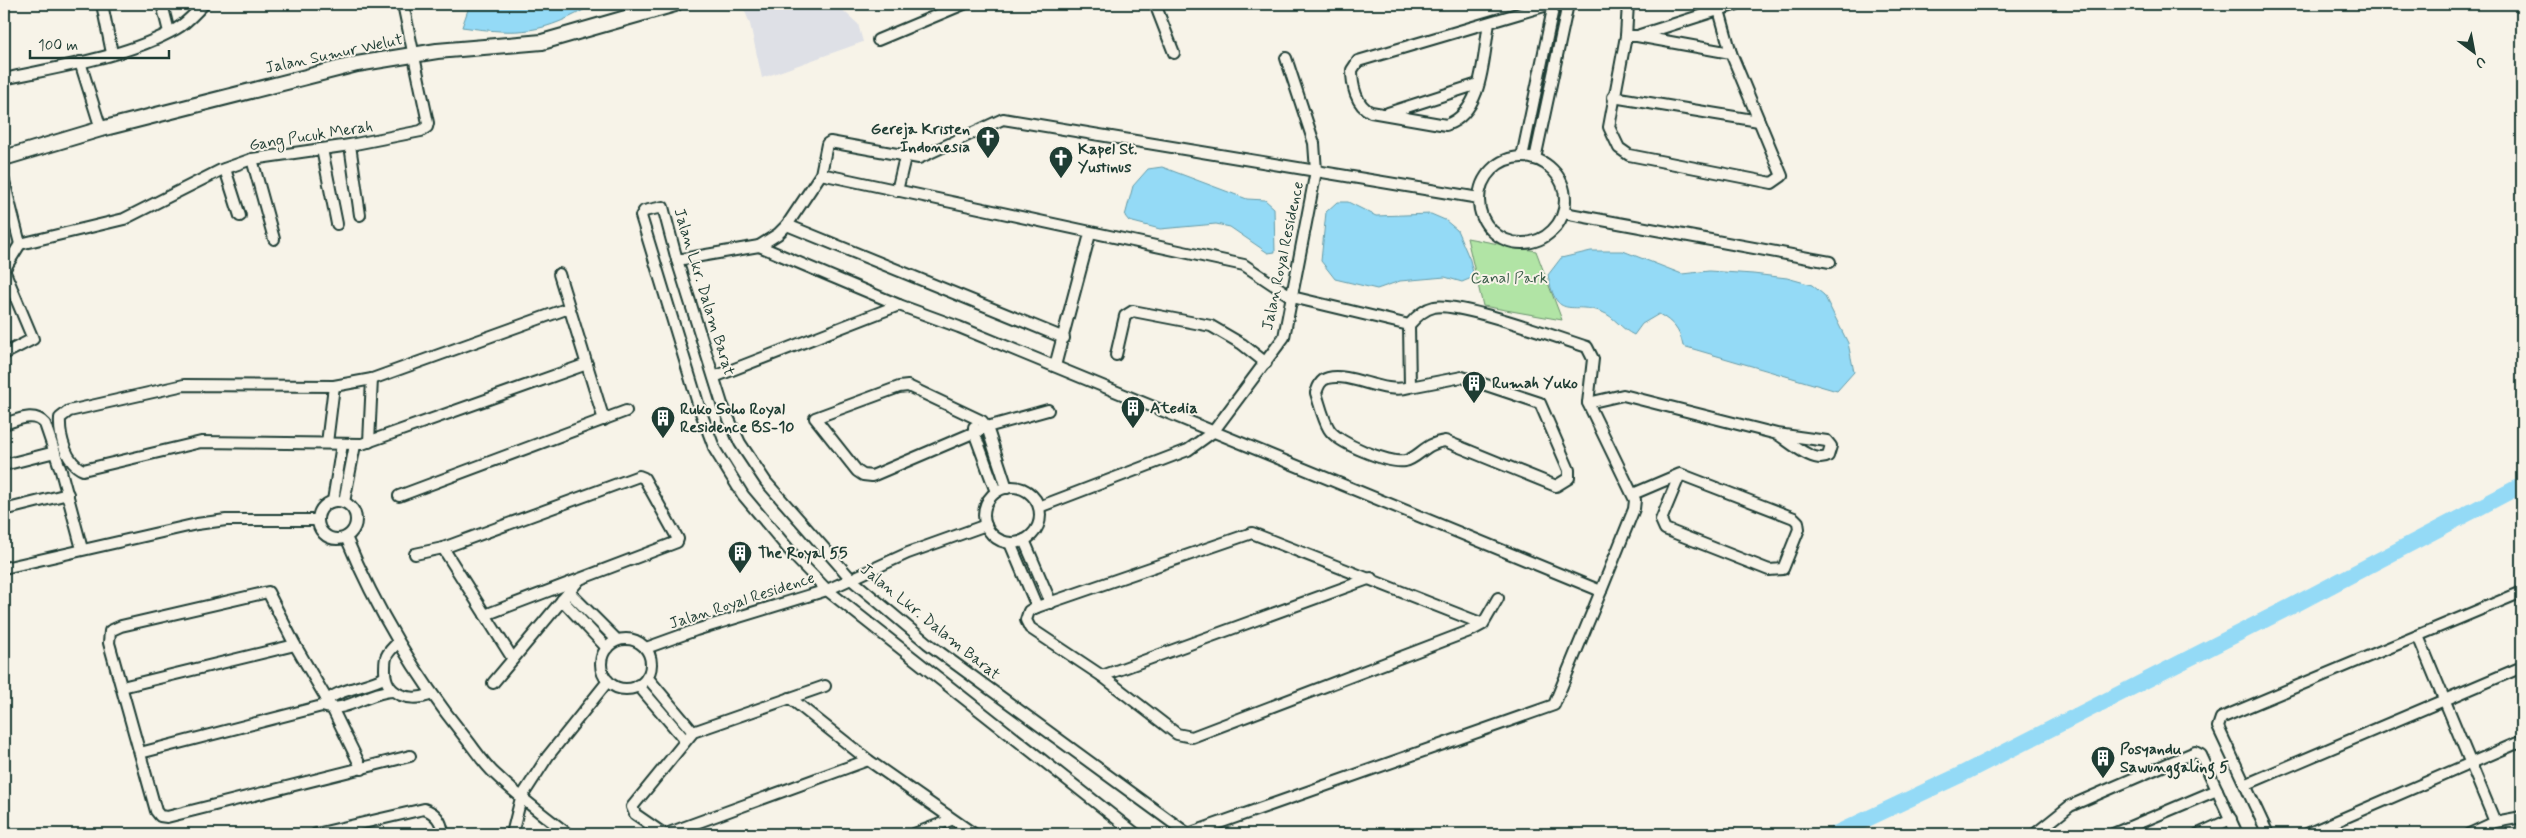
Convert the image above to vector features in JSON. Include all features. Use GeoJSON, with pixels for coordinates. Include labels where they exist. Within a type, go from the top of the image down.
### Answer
{"type":"FeatureCollection","features":[{"type":"Feature","properties":{"kind":"street"},"geometry":{"type":"LineString","coordinates":[[102,4],[112,53]]}},
{"type":"Feature","properties":{"kind":"street"},"geometry":{"type":"LineString","coordinates":[[162,4],[170,32]]}},
{"type":"Feature","properties":{"kind":"street"},"geometry":{"type":"LineString","coordinates":[[4,80],[80,62],[144,43],[170,32],[187,21],[204,4]]}},
{"type":"Feature","properties":{"kind":"street"},"geometry":{"type":"LineString","coordinates":[[403,4],[413,55]]}},
{"type":"Feature","properties":{"kind":"street","name":"Jalan Sumur Welut"},"geometry":{"type":"LineString","coordinates":[[4,158],[101,129],[324,72],[413,55],[542,42],[675,4]]}},
{"type":"Feature","properties":{"kind":"street"},"geometry":{"type":"LineString","coordinates":[[878,40],[964,4]]}},
{"type":"Feature","properties":{"kind":"street"},"geometry":{"type":"LineString","coordinates":[[1155,4],[1174,53]]}},
{"type":"Feature","properties":{"kind":"street"},"geometry":{"type":"LineString","coordinates":[[1488,23],[1478,84],[1469,108],[1453,122],[1446,125],[1384,114],[1364,109],[1358,102],[1352,78],[1354,64],[1358,61],[1552,4],[1522,157]]}},
{"type":"Feature","properties":{"kind":"street"},"geometry":{"type":"LineString","coordinates":[[1536,159],[1568,4]]}},
{"type":"Feature","properties":{"kind":"street"},"geometry":{"type":"LineString","coordinates":[[1628,4],[1626,36],[1613,97],[1609,127],[1619,148],[1629,155],[1772,183],[1782,176],[1731,53],[1719,10]]}},
{"type":"Feature","properties":{"kind":"street"},"geometry":{"type":"LineString","coordinates":[[1637,36],[1737,4]]}},
{"type":"Feature","properties":{"kind":"street"},"geometry":{"type":"LineString","coordinates":[[1626,36],[1637,36],[1731,53]]}},
{"type":"Feature","properties":{"kind":"street","name":"Gang Pucuk Merah"},"geometry":{"type":"LineString","coordinates":[[20,244],[124,218],[225,169],[252,159],[350,145],[421,131],[426,128],[428,122],[413,55]]}},
{"type":"Feature","properties":{"kind":"street","name":"Jalan Royal Residence"},"geometry":{"type":"LineString","coordinates":[[1039,507],[1188,450],[1213,432],[1266,364],[1284,336],[1316,172],[1314,143],[1286,58]]}},
{"type":"Feature","properties":{"kind":"street"},"geometry":{"type":"LineString","coordinates":[[80,62],[101,129]]}},
{"type":"Feature","properties":{"kind":"street"},"geometry":{"type":"LineString","coordinates":[[1384,114],[1478,84]]}},
{"type":"Feature","properties":{"kind":"street"},"geometry":{"type":"LineString","coordinates":[[1613,97],[1759,121]]}},
{"type":"Feature","properties":{"kind":"street"},"geometry":{"type":"LineString","coordinates":[[677,260],[759,246],[787,225],[822,174],[827,144],[830,142],[905,157],[923,157],[1003,119],[1479,198]]}},
{"type":"Feature","properties":{"kind":"street"},"geometry":{"type":"LineString","coordinates":[[350,145],[360,214]]}},
{"type":"Feature","properties":{"kind":"street"},"geometry":{"type":"LineString","coordinates":[[322,149],[337,224]]}},
{"type":"Feature","properties":{"kind":"street"},"geometry":{"type":"LineString","coordinates":[[897,191],[905,157]]}},
{"type":"Feature","properties":{"kind":"street"},"geometry":{"type":"LineString","coordinates":[[1522,157],[1536,159],[1548,165],[1557,174],[1564,186],[1566,200],[1564,213],[1556,227],[1544,237],[1530,243],[1514,242],[1500,237],[1488,227],[1481,213],[1479,198],[1483,182],[1492,169],[1506,160],[1522,157]]}},
{"type":"Feature","properties":{"kind":"street"},"geometry":{"type":"LineString","coordinates":[[252,159],[274,239]]}},
{"type":"Feature","properties":{"kind":"street"},"geometry":{"type":"LineString","coordinates":[[225,169],[240,216]]}},
{"type":"Feature","properties":{"kind":"street"},"geometry":{"type":"LineString","coordinates":[[822,174],[1090,234],[1244,265],[1292,297],[1409,325]]}},
{"type":"Feature","properties":{"kind":"street"},"geometry":{"type":"LineString","coordinates":[[4,181],[20,244],[4,270],[33,340],[4,354]]}},
{"type":"Feature","properties":{"kind":"street","name":"Jalan Lkr. Dalam Barat"},"geometry":{"type":"LineString","coordinates":[[827,590],[796,558],[743,495],[715,450],[700,410],[640,216],[644,210],[662,206],[722,404],[745,451],[766,482],[852,580],[927,643],[1188,834]]}},
{"type":"Feature","properties":{"kind":"street"},"geometry":{"type":"LineString","coordinates":[[1564,213],[1830,262]]}},
{"type":"Feature","properties":{"kind":"street"},"geometry":{"type":"LineString","coordinates":[[787,225],[1064,338]]}},
{"type":"Feature","properties":{"kind":"street"},"geometry":{"type":"LineString","coordinates":[[1055,366],[1064,338],[1090,234]]}},
{"type":"Feature","properties":{"kind":"street"},"geometry":{"type":"LineString","coordinates":[[759,246],[899,305],[1055,366],[1601,591]]}},
{"type":"Feature","properties":{"kind":"street"},"geometry":{"type":"LineString","coordinates":[[559,274],[604,420]]}},
{"type":"Feature","properties":{"kind":"street"},"geometry":{"type":"LineString","coordinates":[[714,377],[899,305]]}},
{"type":"Feature","properties":{"kind":"street"},"geometry":{"type":"LineString","coordinates":[[1188,834],[1554,705],[1634,509],[1633,494],[1588,403],[1593,359],[1587,347],[1511,323],[1445,306],[1432,307],[1409,325]]}},
{"type":"Feature","properties":{"kind":"street"},"geometry":{"type":"LineString","coordinates":[[569,308],[372,380],[334,386],[184,385],[69,410],[60,418],[65,449],[72,463],[83,470],[201,442],[327,442],[355,445],[369,442],[587,364]]}},
{"type":"Feature","properties":{"kind":"street"},"geometry":{"type":"LineString","coordinates":[[1116,355],[1126,316],[1133,311],[1211,326],[1242,344],[1266,364]]}},
{"type":"Feature","properties":{"kind":"street"},"geometry":{"type":"LineString","coordinates":[[1409,325],[1410,387]]}},
{"type":"Feature","properties":{"kind":"street"},"geometry":{"type":"LineString","coordinates":[[1459,377],[1540,402],[1570,470],[1569,478],[1556,486],[1445,441],[1428,445],[1410,460],[1403,462],[1369,453],[1336,438],[1329,429],[1316,393],[1320,383],[1332,378],[1398,390],[1410,387],[1459,377]]}},
{"type":"Feature","properties":{"kind":"street"},"geometry":{"type":"LineString","coordinates":[[369,442],[372,380]]}},
{"type":"Feature","properties":{"kind":"street"},"geometry":{"type":"LineString","coordinates":[[327,442],[334,386]]}},
{"type":"Feature","properties":{"kind":"street"},"geometry":{"type":"LineString","coordinates":[[1006,488],[987,427],[975,416],[908,386],[903,386],[815,418],[857,471],[872,476],[987,427],[1048,410]]}},
{"type":"Feature","properties":{"kind":"street"},"geometry":{"type":"LineString","coordinates":[[1588,403],[1623,395],[1777,434],[1828,441],[1831,446],[1828,456],[1822,458],[1812,456],[1777,434]]}},
{"type":"Feature","properties":{"kind":"street"},"geometry":{"type":"LineString","coordinates":[[399,496],[626,411]]}},
{"type":"Feature","properties":{"kind":"street"},"geometry":{"type":"LineString","coordinates":[[4,424],[33,416],[40,418],[44,424],[68,494],[82,549]]}},
{"type":"Feature","properties":{"kind":"street"},"geometry":{"type":"LineString","coordinates":[[975,416],[974,432],[996,492]]}},
{"type":"Feature","properties":{"kind":"street"},"geometry":{"type":"LineString","coordinates":[[333,501],[342,444]]}},
{"type":"Feature","properties":{"kind":"street"},"geometry":{"type":"LineString","coordinates":[[344,502],[355,445]]}},
{"type":"Feature","properties":{"kind":"street"},"geometry":{"type":"LineString","coordinates":[[4,465],[55,452]]}},
{"type":"Feature","properties":{"kind":"street"},"geometry":{"type":"LineString","coordinates":[[1633,494],[1680,474],[1794,518],[1798,522],[1799,529],[1783,569],[1769,570],[1665,529],[1662,520],[1680,474]]}},
{"type":"Feature","properties":{"kind":"street"},"geometry":{"type":"LineString","coordinates":[[415,554],[443,548],[642,477],[663,510],[678,539],[677,542],[485,615]]}},
{"type":"Feature","properties":{"kind":"street"},"geometry":{"type":"LineString","coordinates":[[1006,488],[1026,491],[1034,498],[1039,507],[1038,526],[1024,540],[1010,543],[995,537],[986,525],[984,513],[988,501],[996,492],[1006,488]]}},
{"type":"Feature","properties":{"kind":"street"},"geometry":{"type":"LineString","coordinates":[[4,510],[68,494]]}},
{"type":"Feature","properties":{"kind":"street"},"geometry":{"type":"LineString","coordinates":[[333,501],[344,502],[354,512],[356,519],[352,532],[338,540],[323,534],[317,520],[321,507],[333,501]]}},
{"type":"Feature","properties":{"kind":"street"},"geometry":{"type":"LineString","coordinates":[[4,568],[82,549],[226,520],[317,520]]}},
{"type":"Feature","properties":{"kind":"street","name":"Jalan Royal Residence"},"geometry":{"type":"LineString","coordinates":[[646,648],[696,630],[827,590],[908,553],[986,525]]}},
{"type":"Feature","properties":{"kind":"street"},"geometry":{"type":"LineString","coordinates":[[1483,624],[1371,578],[1252,533],[1037,607],[1029,611],[1026,620],[1030,628],[1102,676],[1177,734],[1192,737],[1472,630],[1483,624],[1498,598]]}},
{"type":"Feature","properties":{"kind":"street"},"geometry":{"type":"LineString","coordinates":[[346,537],[361,572],[398,642],[432,694],[493,772],[521,798],[568,834]]}},
{"type":"Feature","properties":{"kind":"street"},"geometry":{"type":"LineString","coordinates":[[1024,540],[1051,603]]}},
{"type":"Feature","properties":{"kind":"street"},"geometry":{"type":"LineString","coordinates":[[1010,543],[1037,607]]}},
{"type":"Feature","properties":{"kind":"street"},"geometry":{"type":"LineString","coordinates":[[443,548],[513,659]]}},
{"type":"Feature","properties":{"kind":"street"},"geometry":{"type":"LineString","coordinates":[[1102,676],[1371,578]]}},
{"type":"Feature","properties":{"kind":"street"},"geometry":{"type":"LineString","coordinates":[[493,683],[579,580]]}},
{"type":"Feature","properties":{"kind":"street"},"geometry":{"type":"LineString","coordinates":[[827,590],[1136,834]]}},
{"type":"Feature","properties":{"kind":"street"},"geometry":{"type":"LineString","coordinates":[[362,768],[333,710],[324,703],[268,592],[121,626],[110,631],[109,643],[156,811],[160,816],[167,817],[410,756]]}},
{"type":"Feature","properties":{"kind":"street"},"geometry":{"type":"LineString","coordinates":[[2268,834],[2247,784],[2218,727],[2221,718],[2522,592]]}},
{"type":"Feature","properties":{"kind":"street"},"geometry":{"type":"LineString","coordinates":[[566,596],[617,640]]}},
{"type":"Feature","properties":{"kind":"street"},"geometry":{"type":"LineString","coordinates":[[566,596],[607,648]]}},
{"type":"Feature","properties":{"kind":"street"},"geometry":{"type":"LineString","coordinates":[[2418,636],[2495,822]]}},
{"type":"Feature","properties":{"kind":"street"},"geometry":{"type":"LineString","coordinates":[[628,639],[638,641],[646,648],[650,657],[651,667],[647,677],[638,685],[622,688],[608,681],[601,665],[607,648],[617,640],[628,639]]}},
{"type":"Feature","properties":{"kind":"street"},"geometry":{"type":"LineString","coordinates":[[398,642],[386,657],[385,677],[394,691],[405,698],[419,699],[432,694]]}},
{"type":"Feature","properties":{"kind":"street"},"geometry":{"type":"LineString","coordinates":[[122,687],[295,645]]}},
{"type":"Feature","properties":{"kind":"street"},"geometry":{"type":"LineString","coordinates":[[2247,784],[2522,667]]}},
{"type":"Feature","properties":{"kind":"street"},"geometry":{"type":"LineString","coordinates":[[140,752],[324,703],[385,677]]}},
{"type":"Feature","properties":{"kind":"street"},"geometry":{"type":"LineString","coordinates":[[647,677],[689,736]]}},
{"type":"Feature","properties":{"kind":"street"},"geometry":{"type":"LineString","coordinates":[[512,834],[521,798],[554,748],[608,681]]}},
{"type":"Feature","properties":{"kind":"street"},"geometry":{"type":"LineString","coordinates":[[638,685],[689,736]]}},
{"type":"Feature","properties":{"kind":"street"},"geometry":{"type":"LineString","coordinates":[[825,686],[689,736],[632,807],[635,814],[665,834],[868,760]]}},
{"type":"Feature","properties":{"kind":"street"},"geometry":{"type":"LineString","coordinates":[[333,710],[384,691],[394,691]]}},
{"type":"Feature","properties":{"kind":"street"},"geometry":{"type":"LineString","coordinates":[[790,698],[868,760],[974,834]]}},
{"type":"Feature","properties":{"kind":"street"},"geometry":{"type":"LineString","coordinates":[[2307,834],[2522,741]]}},
{"type":"Feature","properties":{"kind":"street"},"geometry":{"type":"LineString","coordinates":[[2035,834],[2070,806],[2195,752],[2200,755],[2238,834]]}},
{"type":"Feature","properties":{"kind":"street"},"geometry":{"type":"LineString","coordinates":[[2113,834],[2217,790]]}},
{"type":"Feature","properties":{"kind":"street"},"geometry":{"type":"LineString","coordinates":[[316,834],[424,809],[437,817],[442,824],[443,834]]}},
{"type":"Feature","properties":{"kind":"street"},"geometry":{"type":"LineString","coordinates":[[2469,834],[2495,822],[2522,817]]}},
{"type":"Feature","properties":{"kind":"street"},"geometry":{"type":"LineString","coordinates":[[914,834],[952,820]]}},
{"type":"Feature","properties":{"kind":"street"},"geometry":{"type":"LineString","coordinates":[[2198,834],[2231,820]]}},
{"type":"Feature","properties":{"kind":"shaded area"},"geometry":{"type":"Polygon","coordinates":[[[742,4],[796,4],[799,9],[809,4],[836,4],[858,24],[863,42],[762,78],[750,24],[742,4]]]}},
{"type":"Feature","properties":{"kind":"green space","name":"Canal Park"},"geometry":{"type":"Polygon","coordinates":[[[1467,238],[1536,251],[1562,320],[1483,306],[1467,238]]]}},
{"type":"Feature","properties":{"kind":"water"},"geometry":{"type":"Polygon","coordinates":[[[470,4],[594,4],[545,27],[531,30],[500,31],[462,27],[470,4]]]}},
{"type":"Feature","properties":{"kind":"water"},"geometry":{"type":"Polygon","coordinates":[[[1162,167],[1247,199],[1265,200],[1274,208],[1275,252],[1268,253],[1230,227],[1216,224],[1160,229],[1129,221],[1125,216],[1133,186],[1148,169],[1162,167]]]}},
{"type":"Feature","properties":{"kind":"water"},"geometry":{"type":"Polygon","coordinates":[[[1337,202],[1348,202],[1376,216],[1431,214],[1445,220],[1457,230],[1470,260],[1474,277],[1462,282],[1445,277],[1400,281],[1377,289],[1335,279],[1321,261],[1326,212],[1337,202]]]}},
{"type":"Feature","properties":{"kind":"water"},"geometry":{"type":"Polygon","coordinates":[[[1591,251],[1623,251],[1682,274],[1709,271],[1753,274],[1787,278],[1812,285],[1824,295],[1848,343],[1854,372],[1837,391],[1683,346],[1680,335],[1675,327],[1659,314],[1642,324],[1634,335],[1602,312],[1561,305],[1552,290],[1548,275],[1561,258],[1591,251]]]}},
{"type":"Feature","properties":{"kind":"waterway"},"geometry":{"type":"LineString","coordinates":[[1835,834],[1958,776],[2292,606],[2522,485]]}},
{"type":"Feature","properties":{"kind":"place","name":"Gereja Kristen Indonesia"},"geometry":{"type":"Point","coordinates":[988,159]}},
{"type":"Feature","properties":{"kind":"place","name":"Kapel St. Yustinus"},"geometry":{"type":"Point","coordinates":[1061,179]}},
{"type":"Feature","properties":{"kind":"place","name":"Rumah Yuko"},"geometry":{"type":"Point","coordinates":[1474,404]}},
{"type":"Feature","properties":{"kind":"place","name":"Atedia"},"geometry":{"type":"Point","coordinates":[1133,429]}},
{"type":"Feature","properties":{"kind":"place","name":"Ruko Soho Royal Residence BS-10"},"geometry":{"type":"Point","coordinates":[663,439]}},
{"type":"Feature","properties":{"kind":"place","name":"The Royal 55"},"geometry":{"type":"Point","coordinates":[740,574]}},
{"type":"Feature","properties":{"kind":"place","name":"Posyandu Sawunggaling 5"},"geometry":{"type":"Point","coordinates":[2103,779]}}]}
